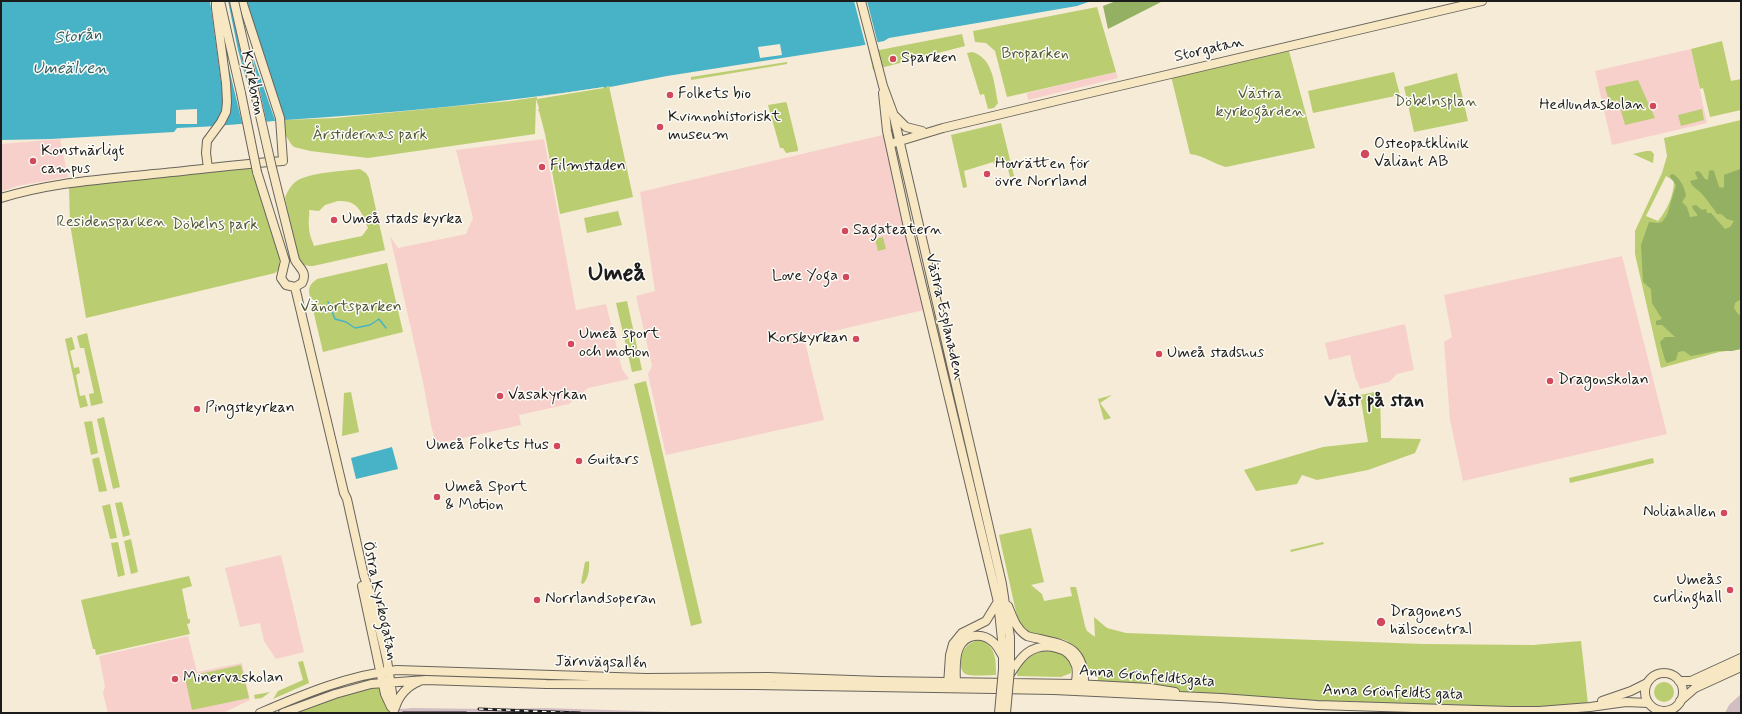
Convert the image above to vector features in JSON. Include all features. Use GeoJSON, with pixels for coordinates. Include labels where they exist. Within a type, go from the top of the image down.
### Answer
{"type":"FeatureCollection","features":[{"type":"Feature","properties":{"kind":"main road","name":"Kyrkbron"},"geometry":{"type":"LineString","coordinates":[[216,1],[227,102],[222,122],[209,138],[206,146],[208,168],[237,164],[283,161],[280,122],[242,1]]}},
{"type":"Feature","properties":{"kind":"main road","name":"Kyrkbron"},"geometry":{"type":"LineString","coordinates":[[220,1],[257,172],[285,261],[285,267]]}},
{"type":"Feature","properties":{"kind":"main road","name":"Kyrkbron"},"geometry":{"type":"LineString","coordinates":[[234,1],[282,211],[297,265]]}},
{"type":"Feature","properties":{"kind":"main road"},"geometry":{"type":"LineString","coordinates":[[860,1],[883,86]]}},
{"type":"Feature","properties":{"kind":"main road","name":"Storgatan"},"geometry":{"type":"LineString","coordinates":[[894,140],[1292,44],[1482,1]]}},
{"type":"Feature","properties":{"kind":"main road","name":"Västra Esplanaden"},"geometry":{"type":"LineString","coordinates":[[883,86],[893,113],[894,140],[901,166],[907,172],[978,476],[1001,600],[1003,656],[1009,671]]}},
{"type":"Feature","properties":{"kind":"main road","name":"Västra Esplanaden"},"geometry":{"type":"LineString","coordinates":[[883,86],[968,479],[1010,637],[1009,671]]}},
{"type":"Feature","properties":{"kind":"main road","name":"Storgatan"},"geometry":{"type":"LineString","coordinates":[[893,113],[906,127],[922,131]]}},
{"type":"Feature","properties":{"kind":"main road","name":"Storgatan"},"geometry":{"type":"LineString","coordinates":[[894,140],[922,131],[943,128]]}},
{"type":"Feature","properties":{"kind":"main road"},"geometry":{"type":"LineString","coordinates":[[1,198],[33,189],[66,183],[208,168]]}},
{"type":"Feature","properties":{"kind":"main road"},"geometry":{"type":"LineString","coordinates":[[290,264],[297,265],[304,271],[302,283],[295,287],[286,285],[283,282],[281,275],[285,267],[290,264]]}},
{"type":"Feature","properties":{"kind":"main road","name":"Östra Kyrkogatan"},"geometry":{"type":"LineString","coordinates":[[295,287],[344,493],[342,500],[385,672],[385,694],[394,713]]}},
{"type":"Feature","properties":{"kind":"main road"},"geometry":{"type":"LineString","coordinates":[[952,685],[950,655],[953,644],[962,633],[986,621],[1001,600],[1016,624],[1027,636],[1061,643],[1075,652],[1084,669],[1084,688]]}},
{"type":"Feature","properties":{"kind":"main road"},"geometry":{"type":"LineString","coordinates":[[952,685],[958,649],[968,638],[984,636],[995,644],[1003,656]]}},
{"type":"Feature","properties":{"kind":"main road"},"geometry":{"type":"LineString","coordinates":[[999,713],[1009,671],[1022,657],[1041,647],[1053,647],[1062,650],[1072,658],[1076,668],[1075,687]]}},
{"type":"Feature","properties":{"kind":"main road"},"geometry":{"type":"LineString","coordinates":[[1679,681],[1691,681],[1741,658]]}},
{"type":"Feature","properties":{"kind":"main road"},"geometry":{"type":"LineString","coordinates":[[1564,708],[1590,707],[1626,702],[1666,711],[1695,688],[1741,667]]}},
{"type":"Feature","properties":{"kind":"main road","name":"Järnvägsallén"},"geometry":{"type":"LineString","coordinates":[[260,713],[315,690],[385,672],[457,671],[546,676],[646,678],[768,677],[952,685]]}},
{"type":"Feature","properties":{"kind":"main road"},"geometry":{"type":"LineString","coordinates":[[1006,713],[1009,671]]}},
{"type":"Feature","properties":{"kind":"main road"},"geometry":{"type":"LineString","coordinates":[[1564,708],[1611,699],[1647,683],[1655,676],[1661,674],[1673,676],[1679,681],[1682,694],[1679,702],[1678,713]]}},
{"type":"Feature","properties":{"kind":"main road"},"geometry":{"type":"LineString","coordinates":[[394,713],[398,698],[404,691],[412,685],[426,680]]}},
{"type":"Feature","properties":{"kind":"main road","name":"Järnvägsallén"},"geometry":{"type":"LineString","coordinates":[[284,713],[335,694],[371,684],[426,680],[546,684],[952,685]]}},
{"type":"Feature","properties":{"kind":"main road"},"geometry":{"type":"LineString","coordinates":[[1647,683],[1645,692],[1653,708]]}},
{"type":"Feature","properties":{"kind":"main road","name":"Anna Grönfeldtsgata"},"geometry":{"type":"LineString","coordinates":[[952,685],[1150,688],[1221,698]]}},
{"type":"Feature","properties":{"kind":"main road","name":"Anna Grönfeldts gata"},"geometry":{"type":"LineString","coordinates":[[1221,698],[1333,706],[1510,711],[1564,708]]}},
{"type":"Feature","properties":{"kind":"shaded area","name":"Hedlundaskolan"},"geometry":{"type":"Polygon","coordinates":[[[1691,49],[1707,123],[1612,145],[1595,71],[1691,49]]]}},
{"type":"Feature","properties":{"kind":"shaded area"},"geometry":{"type":"Polygon","coordinates":[[[1116,72],[1118,78],[1028,100],[1027,93],[1116,72]]]}},
{"type":"Feature","properties":{"kind":"shaded area"},"geometry":{"type":"Polygon","coordinates":[[[887,134],[928,309],[804,338],[824,420],[666,455],[648,374],[652,366],[636,296],[655,291],[640,192],[887,134]]]}},
{"type":"Feature","properties":{"kind":"shaded area","name":"Konstnärligt campus"},"geometry":{"type":"Polygon","coordinates":[[[60,139],[68,177],[17,186],[1,192],[1,144],[60,139]]]}},
{"type":"Feature","properties":{"kind":"shaded area"},"geometry":{"type":"Polygon","coordinates":[[[544,139],[576,310],[606,304],[622,369],[629,379],[588,388],[569,404],[519,415],[521,425],[436,444],[390,236],[398,248],[466,234],[473,218],[456,150],[544,139]]]}},
{"type":"Feature","properties":{"kind":"shaded area","name":"Dragonskolan"},"geometry":{"type":"Polygon","coordinates":[[[1622,256],[1667,434],[1463,481],[1450,420],[1444,342],[1452,337],[1444,295],[1622,256]]]}},
{"type":"Feature","properties":{"kind":"shaded area"},"geometry":{"type":"Polygon","coordinates":[[[1405,324],[1414,370],[1397,374],[1389,382],[1360,389],[1357,380],[1356,381],[1350,355],[1329,360],[1325,343],[1405,324]]]}},
{"type":"Feature","properties":{"kind":"shaded area"},"geometry":{"type":"Polygon","coordinates":[[[281,555],[304,652],[276,659],[264,641],[260,623],[240,627],[225,568],[281,555]]]}},
{"type":"Feature","properties":{"kind":"shaded area","name":"Minervaskolan"},"geometry":{"type":"Polygon","coordinates":[[[188,636],[197,672],[242,663],[250,700],[223,713],[108,713],[103,693],[105,686],[99,656],[188,636]]]}},
{"type":"Feature","properties":{"kind":"shaded area"},"geometry":{"type":"Polygon","coordinates":[[[1741,694],[1741,713],[1725,713],[1729,705],[1741,694]]]}},
{"type":"Feature","properties":{"kind":"shaded area"},"geometry":{"type":"Polygon","coordinates":[[[412,708],[546,708],[701,713],[355,713],[412,708]]]}},
{"type":"Feature","properties":{"kind":"green space"},"geometry":{"type":"Polygon","coordinates":[[[1116,1],[1163,1],[1108,29],[1103,6],[1116,1]]]}},
{"type":"Feature","properties":{"kind":"green space","name":"Broparken"},"geometry":{"type":"Polygon","coordinates":[[[1097,7],[1116,72],[1007,97],[995,51],[986,43],[975,42],[973,31],[1097,7]]]}},
{"type":"Feature","properties":{"kind":"green space","name":"Sparken"},"geometry":{"type":"Polygon","coordinates":[[[962,34],[965,46],[873,70],[869,52],[962,34]]]}},
{"type":"Feature","properties":{"kind":"green space"},"geometry":{"type":"Polygon","coordinates":[[[1722,41],[1731,81],[1741,79],[1741,110],[1710,117],[1703,88],[1700,89],[1691,49],[1722,41]]]}},
{"type":"Feature","properties":{"kind":"green space","name":"Västra kyrkogården"},"geometry":{"type":"Polygon","coordinates":[[[1289,51],[1315,148],[1226,167],[1190,154],[1171,76],[1206,70],[1289,51]]]}},
{"type":"Feature","properties":{"kind":"green space"},"geometry":{"type":"Polygon","coordinates":[[[972,52],[985,60],[992,73],[998,103],[994,108],[988,109],[984,94],[980,95],[967,53],[972,52]]]}},
{"type":"Feature","properties":{"kind":"green space"},"geometry":{"type":"Polygon","coordinates":[[[787,62],[787,64],[691,80],[691,77],[787,62]]]}},
{"type":"Feature","properties":{"kind":"green space"},"geometry":{"type":"Polygon","coordinates":[[[1394,72],[1400,95],[1313,113],[1308,91],[1394,72]]]}},
{"type":"Feature","properties":{"kind":"green space","name":"Döbelnsplan"},"geometry":{"type":"Polygon","coordinates":[[[1457,73],[1468,121],[1414,132],[1404,87],[1457,73]]]}},
{"type":"Feature","properties":{"kind":"green space"},"geometry":{"type":"Polygon","coordinates":[[[1638,80],[1655,118],[1625,125],[1618,100],[1609,102],[1605,87],[1638,80]]]}},
{"type":"Feature","properties":{"kind":"green space","name":"Årstidernas park"},"geometry":{"type":"Polygon","coordinates":[[[609,86],[633,197],[560,214],[545,134],[536,99],[535,134],[368,158],[310,151],[294,147],[285,134],[284,120],[335,118],[511,101],[609,86]]]}},
{"type":"Feature","properties":{"kind":"green space"},"geometry":{"type":"Polygon","coordinates":[[[786,102],[798,151],[786,153],[783,148],[780,148],[768,105],[786,102]]]}},
{"type":"Feature","properties":{"kind":"green space"},"geometry":{"type":"Polygon","coordinates":[[[1702,109],[1704,120],[1681,126],[1678,115],[1702,109]]]}},
{"type":"Feature","properties":{"kind":"green space"},"geometry":{"type":"Polygon","coordinates":[[[1741,120],[1741,349],[1719,352],[1661,368],[1635,254],[1635,231],[1662,173],[1667,156],[1664,138],[1741,120]],[[1666,176],[1646,216],[1658,221],[1673,192],[1674,181],[1666,176]]]}},
{"type":"Feature","properties":{"kind":"green space"},"geometry":{"type":"Polygon","coordinates":[[[1001,123],[1014,176],[1010,177],[1006,161],[994,164],[993,162],[964,171],[967,187],[963,188],[951,135],[1001,123]]]}},
{"type":"Feature","properties":{"kind":"green space"},"geometry":{"type":"Polygon","coordinates":[[[1651,151],[1654,154],[1653,163],[1633,154],[1651,151]]]}},
{"type":"Feature","properties":{"kind":"green space"},"geometry":{"type":"Polygon","coordinates":[[[253,168],[280,256],[279,269],[275,273],[86,318],[70,224],[69,187],[253,168]]]}},
{"type":"Feature","properties":{"kind":"green space"},"geometry":{"type":"Polygon","coordinates":[[[360,169],[366,173],[369,178],[385,250],[313,266],[303,264],[297,256],[285,198],[287,192],[295,182],[306,177],[321,173],[360,169]],[[338,201],[325,205],[319,211],[309,210],[309,230],[314,246],[362,236],[368,228],[358,208],[350,202],[338,201]]]}},
{"type":"Feature","properties":{"kind":"green space"},"geometry":{"type":"Polygon","coordinates":[[[1740,169],[1741,299],[1735,303],[1734,308],[1738,314],[1741,315],[1741,349],[1732,351],[1717,351],[1691,356],[1684,351],[1678,352],[1676,360],[1667,363],[1660,342],[1665,337],[1675,337],[1662,325],[1656,325],[1656,321],[1662,319],[1652,303],[1651,289],[1643,282],[1641,245],[1649,222],[1662,222],[1667,215],[1676,185],[1670,177],[1670,175],[1673,174],[1678,178],[1685,190],[1686,196],[1682,202],[1687,207],[1690,217],[1697,216],[1692,206],[1696,205],[1702,210],[1706,209],[1707,213],[1711,213],[1725,229],[1730,227],[1734,221],[1727,219],[1721,214],[1717,214],[1701,193],[1693,187],[1690,181],[1698,179],[1695,173],[1697,171],[1708,180],[1709,171],[1712,170],[1714,171],[1719,187],[1723,188],[1724,175],[1740,169]]]}},
{"type":"Feature","properties":{"kind":"green space"},"geometry":{"type":"Polygon","coordinates":[[[618,211],[622,225],[587,233],[584,218],[618,211]]]}},
{"type":"Feature","properties":{"kind":"green space"},"geometry":{"type":"Polygon","coordinates":[[[883,237],[886,249],[878,251],[875,239],[883,237]]]}},
{"type":"Feature","properties":{"kind":"green space","name":"Vänortsparken"},"geometry":{"type":"Polygon","coordinates":[[[387,263],[403,332],[323,352],[309,294],[309,289],[312,283],[317,279],[387,263]]]}},
{"type":"Feature","properties":{"kind":"green space"},"geometry":{"type":"Polygon","coordinates":[[[627,301],[642,370],[632,372],[616,303],[627,301]]]}},
{"type":"Feature","properties":{"kind":"green space"},"geometry":{"type":"Polygon","coordinates":[[[87,333],[103,403],[91,406],[89,394],[94,393],[84,348],[80,348],[77,336],[87,333]]]}},
{"type":"Feature","properties":{"kind":"green space"},"geometry":{"type":"Polygon","coordinates":[[[72,337],[75,349],[70,351],[74,368],[79,367],[80,373],[76,375],[80,396],[85,395],[88,406],[80,408],[65,339],[72,337]]]}},
{"type":"Feature","properties":{"kind":"green space"},"geometry":{"type":"Polygon","coordinates":[[[646,381],[702,623],[691,626],[634,384],[646,381]]]}},
{"type":"Feature","properties":{"kind":"green space"},"geometry":{"type":"Polygon","coordinates":[[[1380,391],[1381,438],[1421,439],[1415,453],[1368,470],[1317,480],[1302,475],[1297,484],[1256,491],[1244,470],[1323,447],[1368,442],[1360,395],[1380,391]]]}},
{"type":"Feature","properties":{"kind":"green space"},"geometry":{"type":"Polygon","coordinates":[[[351,392],[359,432],[342,436],[344,393],[351,392]]]}},
{"type":"Feature","properties":{"kind":"green space"},"geometry":{"type":"Polygon","coordinates":[[[1112,395],[1100,403],[1111,418],[1104,420],[1098,399],[1112,395]]]}},
{"type":"Feature","properties":{"kind":"green space"},"geometry":{"type":"Polygon","coordinates":[[[104,417],[120,487],[113,489],[97,419],[104,417]]]}},
{"type":"Feature","properties":{"kind":"green space"},"geometry":{"type":"Polygon","coordinates":[[[92,421],[98,453],[91,455],[84,422],[92,421]]]}},
{"type":"Feature","properties":{"kind":"green space"},"geometry":{"type":"Polygon","coordinates":[[[99,457],[107,491],[99,492],[92,459],[99,457]]]}},
{"type":"Feature","properties":{"kind":"green space"},"geometry":{"type":"Polygon","coordinates":[[[1653,458],[1654,463],[1570,483],[1569,478],[1653,458]]]}},
{"type":"Feature","properties":{"kind":"green space"},"geometry":{"type":"Polygon","coordinates":[[[122,502],[130,535],[123,537],[115,503],[122,502]]]}},
{"type":"Feature","properties":{"kind":"green space"},"geometry":{"type":"Polygon","coordinates":[[[110,504],[117,538],[110,539],[102,506],[110,504]]]}},
{"type":"Feature","properties":{"kind":"green space"},"geometry":{"type":"Polygon","coordinates":[[[1031,528],[1044,582],[1031,585],[1042,594],[1044,601],[1072,596],[1070,587],[1076,587],[1085,626],[1087,631],[1095,637],[1094,617],[1107,628],[1126,633],[1423,644],[1533,645],[1581,641],[1588,704],[1564,708],[1317,705],[1098,685],[1098,678],[1089,671],[1077,651],[1067,641],[1029,632],[1025,630],[1018,621],[999,535],[1031,528]]]}},
{"type":"Feature","properties":{"kind":"green space"},"geometry":{"type":"Polygon","coordinates":[[[131,539],[138,572],[131,574],[124,541],[131,539]]]}},
{"type":"Feature","properties":{"kind":"green space"},"geometry":{"type":"Polygon","coordinates":[[[118,542],[125,575],[118,577],[111,543],[118,542]]]}},
{"type":"Feature","properties":{"kind":"green space"},"geometry":{"type":"Polygon","coordinates":[[[1323,542],[1324,544],[1291,552],[1290,550],[1323,542]]]}},
{"type":"Feature","properties":{"kind":"green space"},"geometry":{"type":"Polygon","coordinates":[[[589,561],[588,574],[583,584],[581,583],[585,562],[589,561]]]}},
{"type":"Feature","properties":{"kind":"green space"},"geometry":{"type":"Polygon","coordinates":[[[189,576],[192,586],[182,589],[188,619],[190,619],[190,623],[187,624],[190,634],[96,655],[95,649],[93,649],[81,600],[189,576]]]}},
{"type":"Feature","properties":{"kind":"green space"},"geometry":{"type":"Polygon","coordinates":[[[978,640],[984,642],[992,649],[996,663],[996,675],[970,675],[962,671],[961,664],[963,652],[967,646],[978,640]]]}},
{"type":"Feature","properties":{"kind":"green space"},"geometry":{"type":"Polygon","coordinates":[[[1042,651],[1058,653],[1067,658],[1071,667],[1071,673],[1061,677],[1017,676],[1022,663],[1025,660],[1042,651]]]}},
{"type":"Feature","properties":{"kind":"green space"},"geometry":{"type":"Polygon","coordinates":[[[303,661],[309,683],[273,699],[278,691],[303,680],[298,662],[303,661]]]}},
{"type":"Feature","properties":{"kind":"green space"},"geometry":{"type":"Polygon","coordinates":[[[241,665],[249,698],[192,710],[185,677],[241,665]]]}},
{"type":"Feature","properties":{"kind":"green space"},"geometry":{"type":"Polygon","coordinates":[[[383,682],[394,713],[283,713],[383,682]]]}},
{"type":"Feature","properties":{"kind":"green space"},"geometry":{"type":"Polygon","coordinates":[[[1664,682],[1671,685],[1674,692],[1671,699],[1664,702],[1657,699],[1654,692],[1657,685],[1664,682]]]}},
{"type":"Feature","properties":{"kind":"green space"},"geometry":{"type":"Polygon","coordinates":[[[270,692],[262,698],[255,699],[254,695],[270,692]]]}},
{"type":"Feature","properties":{"kind":"water","name":"Umeälven"},"geometry":{"type":"Polygon","coordinates":[[[1,1],[1091,1],[1077,6],[889,38],[884,41],[859,46],[667,76],[610,87],[608,86],[604,88],[485,103],[405,111],[177,128],[174,132],[51,139],[1,140],[1,1]]]}},
{"type":"Feature","properties":{"kind":"water"},"geometry":{"type":"Polygon","coordinates":[[[392,447],[398,469],[356,479],[351,458],[392,447]]]}},
{"type":"Feature","properties":{"kind":"pier"},"geometry":{"type":"Polygon","coordinates":[[[210,1],[228,1],[238,50],[247,82],[230,1],[243,1],[279,123],[276,123],[252,54],[267,124],[243,127],[226,56],[224,56],[228,106],[218,122],[222,109],[222,89],[210,1]]]}},
{"type":"Feature","properties":{"kind":"pier"},"geometry":{"type":"Polygon","coordinates":[[[854,1],[867,1],[878,44],[866,47],[854,1]]]}},
{"type":"Feature","properties":{"kind":"pier"},"geometry":{"type":"Polygon","coordinates":[[[780,44],[782,55],[760,58],[758,47],[780,44]]]}},
{"type":"Feature","properties":{"kind":"pier"},"geometry":{"type":"Polygon","coordinates":[[[604,88],[537,99],[537,97],[604,88]]]}},
{"type":"Feature","properties":{"kind":"pier"},"geometry":{"type":"Polygon","coordinates":[[[197,109],[197,124],[176,124],[176,110],[197,109]]]}},
{"type":"Feature","properties":{"kind":"waterway"},"geometry":{"type":"LineString","coordinates":[[328,302],[335,319],[346,322],[355,328],[370,325],[379,319],[386,328]]}},
{"type":"Feature","properties":{"kind":"railway"},"geometry":{"type":"LineString","coordinates":[[479,709],[580,713]]}},
{"type":"Feature","properties":{"kind":"railway"},"geometry":{"type":"LineString","coordinates":[[403,713],[466,713]]}},
{"type":"Feature","properties":{"kind":"place","name":"Sparken"},"geometry":{"type":"Point","coordinates":[893,59]}},
{"type":"Feature","properties":{"kind":"place","name":"Folkets bio"},"geometry":{"type":"Point","coordinates":[670,95]}},
{"type":"Feature","properties":{"kind":"place","name":"Hedlundaskolan"},"geometry":{"type":"Point","coordinates":[1653,106]}},
{"type":"Feature","properties":{"kind":"place","name":"Kvinnohistoriskt museum"},"geometry":{"type":"Point","coordinates":[660,127]}},
{"type":"Feature","properties":{"kind":"place","name":"Osteopatklinik Valiant AB"},"geometry":{"type":"Point","coordinates":[1365,154]}},
{"type":"Feature","properties":{"kind":"place","name":"Konstnärligt campus"},"geometry":{"type":"Point","coordinates":[33,161]}},
{"type":"Feature","properties":{"kind":"place","name":"Filmstaden"},"geometry":{"type":"Point","coordinates":[542,167]}},
{"type":"Feature","properties":{"kind":"place","name":"Hovrätten för övre Norrland"},"geometry":{"type":"Point","coordinates":[987,174]}},
{"type":"Feature","properties":{"kind":"place","name":"Umeå stads kyrka"},"geometry":{"type":"Point","coordinates":[334,220]}},
{"type":"Feature","properties":{"kind":"place","name":"Sagateatern"},"geometry":{"type":"Point","coordinates":[845,231]}},
{"type":"Feature","properties":{"kind":"place","name":"Love Yoga"},"geometry":{"type":"Point","coordinates":[846,277]}},
{"type":"Feature","properties":{"kind":"place","name":"Korskyrkan"},"geometry":{"type":"Point","coordinates":[856,339]}},
{"type":"Feature","properties":{"kind":"place","name":"Umeå sport och motion"},"geometry":{"type":"Point","coordinates":[571,344]}},
{"type":"Feature","properties":{"kind":"place","name":"Umeå stadshus"},"geometry":{"type":"Point","coordinates":[1159,354]}},
{"type":"Feature","properties":{"kind":"place","name":"Dragonskolan"},"geometry":{"type":"Point","coordinates":[1550,381]}},
{"type":"Feature","properties":{"kind":"place","name":"Vasakyrkan"},"geometry":{"type":"Point","coordinates":[500,396]}},
{"type":"Feature","properties":{"kind":"place","name":"Pingstkyrkan"},"geometry":{"type":"Point","coordinates":[197,409]}},
{"type":"Feature","properties":{"kind":"place","name":"Umeå Folkets Hus"},"geometry":{"type":"Point","coordinates":[557,446]}},
{"type":"Feature","properties":{"kind":"place","name":"Guitars"},"geometry":{"type":"Point","coordinates":[579,461]}},
{"type":"Feature","properties":{"kind":"place","name":"Umeå Sport & Motion"},"geometry":{"type":"Point","coordinates":[437,497]}},
{"type":"Feature","properties":{"kind":"place","name":"Noliahallen"},"geometry":{"type":"Point","coordinates":[1724,513]}},
{"type":"Feature","properties":{"kind":"place","name":"Umeås curlinghall"},"geometry":{"type":"Point","coordinates":[1730,590]}},
{"type":"Feature","properties":{"kind":"place","name":"Norrlandsoperan"},"geometry":{"type":"Point","coordinates":[537,600]}},
{"type":"Feature","properties":{"kind":"place","name":"Dragonens hälsocentral"},"geometry":{"type":"Point","coordinates":[1381,622]}},
{"type":"Feature","properties":{"kind":"place","name":"Minervaskolan"},"geometry":{"type":"Point","coordinates":[175,679]}},
{"type":"Feature","properties":{"kind":"district","name":"Umeå"},"geometry":{"type":"Point","coordinates":[617,275]}},
{"type":"Feature","properties":{"kind":"district","name":"Väst på stan"},"geometry":{"type":"Point","coordinates":[1374,402]}},
{"type":"Feature","properties":{"kind":"water label","name":"Storån"},"geometry":{"type":"Point","coordinates":[78,37]}},
{"type":"Feature","properties":{"kind":"park label","name":"Residensparken"},"geometry":{"type":"Point","coordinates":[111,223]}},
{"type":"Feature","properties":{"kind":"park label","name":"Döbelns park"},"geometry":{"type":"Point","coordinates":[215,226]}}]}
